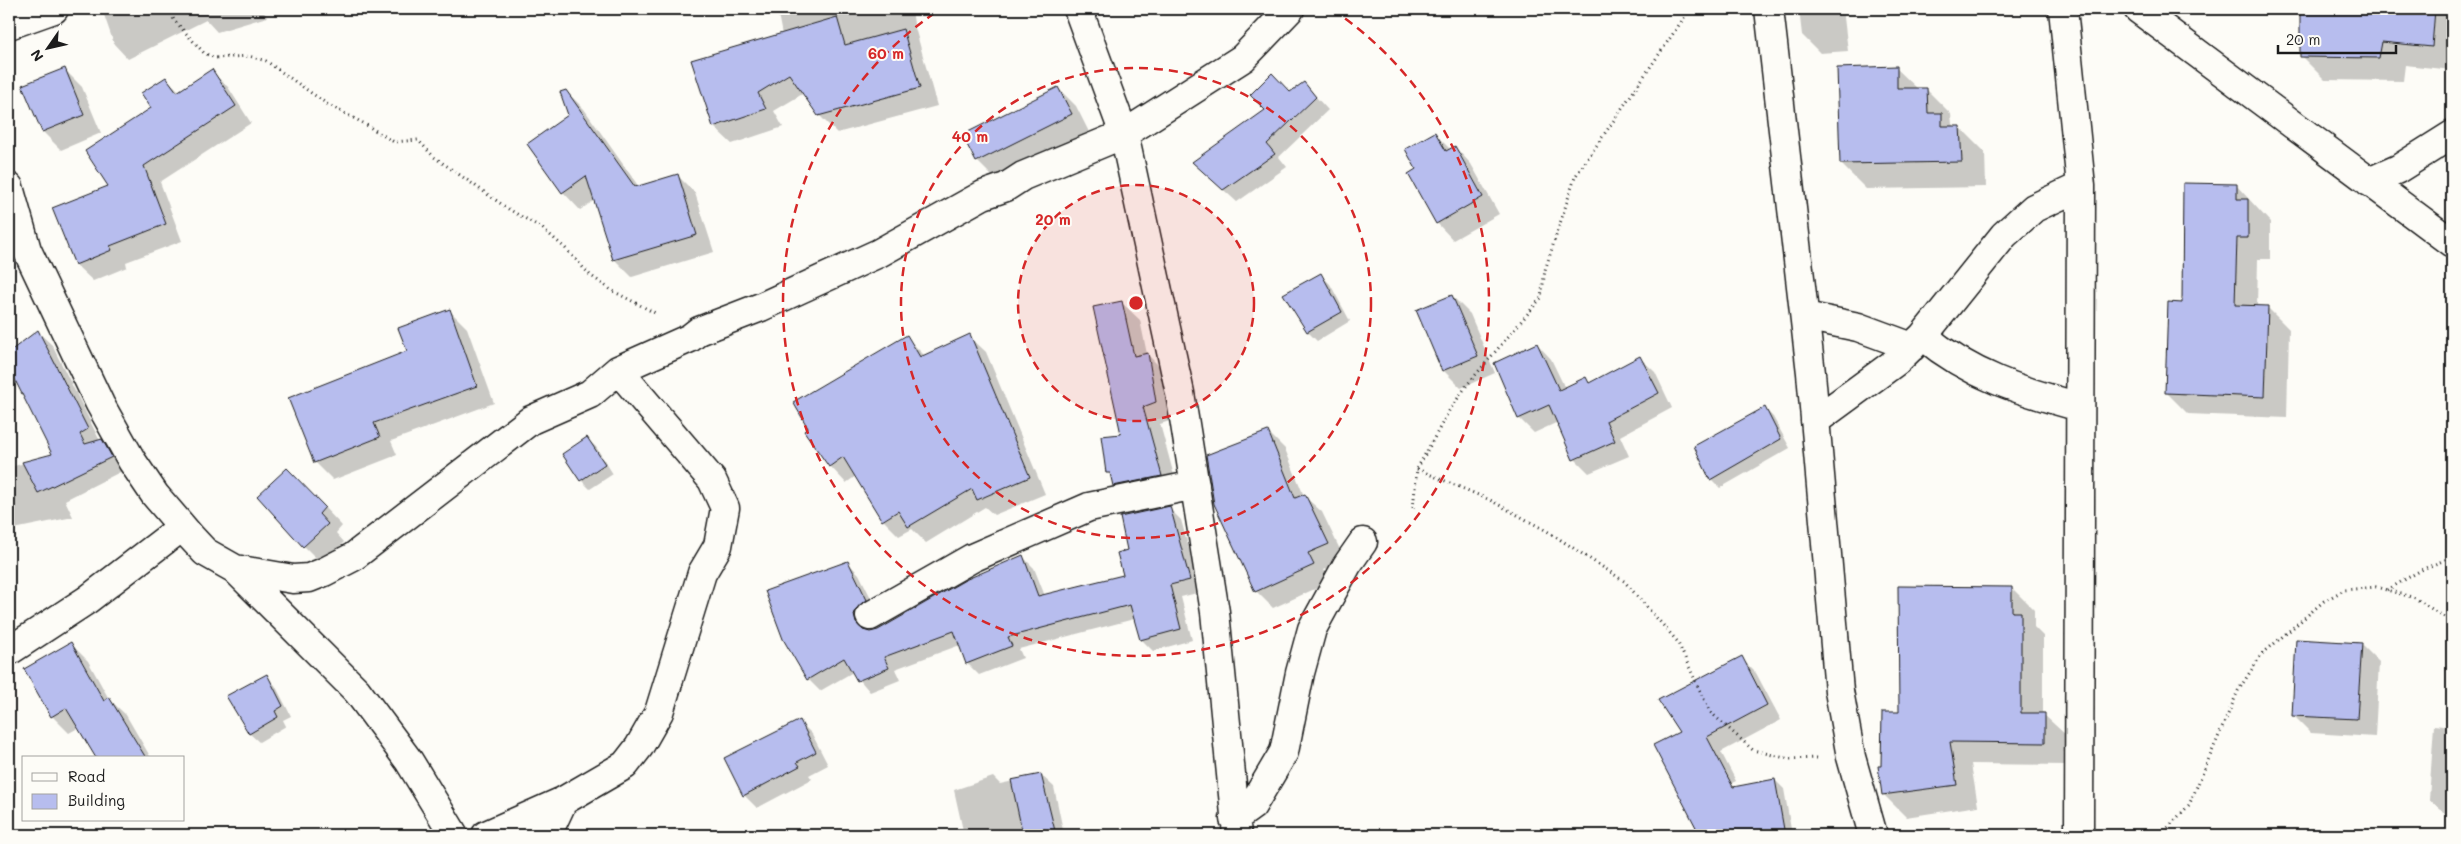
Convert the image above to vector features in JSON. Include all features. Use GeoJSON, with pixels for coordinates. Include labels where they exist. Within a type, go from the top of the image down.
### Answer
{"type":"FeatureCollection","features":[{"type":"Feature","properties":{"kind":"street"},"geometry":{"type":"LineString","coordinates":[[9,25],[54,9]]}},
{"type":"Feature","properties":{"kind":"street"},"geometry":{"type":"LineString","coordinates":[[1078,9],[1124,134],[1180,393],[1215,612],[1236,830]]}},
{"type":"Feature","properties":{"kind":"street"},"geometry":{"type":"LineString","coordinates":[[235,568],[293,578],[309,578],[346,561],[423,505],[531,420],[590,394],[618,370],[690,338],[699,331],[761,307],[880,253],[983,195],[1006,187],[1023,176],[1124,134],[1243,58],[1290,9]]}},
{"type":"Feature","properties":{"kind":"street"},"geometry":{"type":"LineString","coordinates":[[1769,9],[1805,316],[1839,691],[1851,757],[1874,835]]}},
{"type":"Feature","properties":{"kind":"street"},"geometry":{"type":"LineString","coordinates":[[2064,9],[2081,186],[2079,835]]}},
{"type":"Feature","properties":{"kind":"street"},"geometry":{"type":"LineString","coordinates":[[2138,9],[2452,243]]}},
{"type":"Feature","properties":{"kind":"street"},"geometry":{"type":"LineString","coordinates":[[2369,182],[2398,169],[2452,135]]}},
{"type":"Feature","properties":{"kind":"street"},"geometry":{"type":"LineString","coordinates":[[1815,421],[1890,367],[1917,342],[2004,235],[2034,208],[2081,186]]}},
{"type":"Feature","properties":{"kind":"street"},"geometry":{"type":"LineString","coordinates":[[9,187],[26,250],[100,404],[136,468],[155,495],[205,552],[235,568],[357,691],[409,761],[454,835]]}},
{"type":"Feature","properties":{"kind":"street"},"geometry":{"type":"LineString","coordinates":[[1805,316],[1917,342],[1939,350],[1970,368],[2018,390],[2080,407]]}},
{"type":"Feature","properties":{"kind":"street"},"geometry":{"type":"LineString","coordinates":[[486,835],[563,801],[626,765],[639,747],[659,712],[702,573],[718,546],[725,508],[712,480],[618,370]]}},
{"type":"Feature","properties":{"kind":"street"},"geometry":{"type":"LineString","coordinates":[[870,616],[972,558],[1089,507],[1195,485]]}},
{"type":"Feature","properties":{"kind":"street"},"geometry":{"type":"LineString","coordinates":[[9,651],[87,600],[182,527]]}},
{"type":"Feature","properties":{"kind":"street"},"geometry":{"type":"LineString","coordinates":[[1236,830],[1284,752],[1300,673],[1312,629],[1347,565],[1363,542]]}},
{"type":"Feature","properties":{"kind":"street"},"geometry":{"type":"LineString","coordinates":[[547,835],[563,801]]}},
{"type":"Feature","properties":{"kind":"path"},"geometry":{"type":"LineString","coordinates":[[169,9],[174,20],[204,54],[216,58],[249,56],[266,61],[326,104],[394,142],[418,140],[434,157],[510,210],[542,228],[565,248],[590,275],[611,290],[667,319],[699,331]]}},
{"type":"Feature","properties":{"kind":"path"},"geometry":{"type":"LineString","coordinates":[[1413,508],[1417,469],[1449,411],[1467,385],[1541,298],[1546,270],[1575,177],[1690,9]]}},
{"type":"Feature","properties":{"kind":"path"},"geometry":{"type":"LineString","coordinates":[[1417,469],[1490,500],[1547,531],[1624,582],[1677,642],[1710,712],[1753,750],[1789,759],[1851,757]]}},
{"type":"Feature","properties":{"kind":"path"},"geometry":{"type":"LineString","coordinates":[[2387,590],[2423,569],[2452,557]]}},
{"type":"Feature","properties":{"kind":"path"},"geometry":{"type":"LineString","coordinates":[[2161,835],[2190,805],[2238,691],[2261,655],[2324,601],[2344,590],[2376,587],[2415,598],[2452,622]]}},
{"type":"Feature","properties":{"kind":"building"},"geometry":{"type":"Polygon","coordinates":[[[2300,9],[2435,9],[2432,47],[2382,42],[2379,58],[2300,57],[2300,9]]]}},
{"type":"Feature","properties":{"kind":"building"},"geometry":{"type":"Polygon","coordinates":[[[837,17],[845,45],[903,29],[920,88],[818,116],[789,74],[758,93],[766,109],[713,127],[691,60],[837,17]]]}},
{"type":"Feature","properties":{"kind":"building"},"geometry":{"type":"Polygon","coordinates":[[[1897,66],[1897,88],[1927,88],[1928,113],[1942,113],[1942,126],[1960,126],[1962,162],[1840,164],[1837,68],[1897,66]]]}},
{"type":"Feature","properties":{"kind":"building"},"geometry":{"type":"Polygon","coordinates":[[[65,68],[84,115],[42,132],[22,85],[65,68]]]}},
{"type":"Feature","properties":{"kind":"building"},"geometry":{"type":"Polygon","coordinates":[[[212,69],[236,106],[144,166],[166,224],[110,246],[112,250],[75,265],[52,208],[108,186],[85,151],[151,108],[141,93],[166,77],[177,92],[212,69]]]}},
{"type":"Feature","properties":{"kind":"building"},"geometry":{"type":"Polygon","coordinates":[[[1272,73],[1290,92],[1304,82],[1316,97],[1267,144],[1275,154],[1223,190],[1192,162],[1265,110],[1250,95],[1272,73]]]}},
{"type":"Feature","properties":{"kind":"building"},"geometry":{"type":"Polygon","coordinates":[[[1058,87],[1072,114],[976,162],[962,135],[1058,87]]]}},
{"type":"Feature","properties":{"kind":"building"},"geometry":{"type":"Polygon","coordinates":[[[566,90],[635,187],[678,174],[697,235],[613,260],[586,176],[562,193],[527,144],[568,115],[560,92],[566,90]]]}},
{"type":"Feature","properties":{"kind":"building"},"geometry":{"type":"Polygon","coordinates":[[[1435,132],[1446,151],[1455,146],[1483,197],[1436,224],[1408,174],[1416,169],[1405,149],[1435,132]]]}},
{"type":"Feature","properties":{"kind":"building"},"geometry":{"type":"Polygon","coordinates":[[[2183,183],[2237,184],[2237,199],[2248,199],[2248,238],[2237,238],[2235,305],[2268,306],[2265,397],[2165,393],[2168,302],[2182,303],[2183,183]]]}},
{"type":"Feature","properties":{"kind":"building"},"geometry":{"type":"Polygon","coordinates":[[[1321,273],[1342,312],[1307,332],[1283,294],[1321,273]]]}},
{"type":"Feature","properties":{"kind":"building"},"geometry":{"type":"Polygon","coordinates":[[[1452,295],[1478,356],[1442,371],[1416,310],[1452,295]]]}},
{"type":"Feature","properties":{"kind":"building"},"geometry":{"type":"Polygon","coordinates":[[[1122,301],[1134,356],[1148,353],[1156,402],[1143,407],[1162,476],[1113,486],[1110,473],[1106,473],[1101,436],[1121,434],[1093,307],[1122,301]]]}},
{"type":"Feature","properties":{"kind":"building"},"geometry":{"type":"Polygon","coordinates":[[[450,309],[477,386],[374,423],[380,437],[314,463],[288,398],[407,351],[398,328],[450,309]]]}},
{"type":"Feature","properties":{"kind":"building"},"geometry":{"type":"Polygon","coordinates":[[[38,330],[88,429],[80,434],[85,444],[102,439],[112,457],[38,493],[22,462],[52,454],[9,368],[9,352],[38,330]]]}},
{"type":"Feature","properties":{"kind":"building"},"geometry":{"type":"Polygon","coordinates":[[[970,334],[1030,477],[977,500],[972,489],[908,527],[898,511],[882,521],[843,457],[829,467],[804,431],[808,428],[793,402],[907,335],[920,357],[970,334]]]}},
{"type":"Feature","properties":{"kind":"building"},"geometry":{"type":"Polygon","coordinates":[[[1537,343],[1559,390],[1586,377],[1589,383],[1640,356],[1659,393],[1606,421],[1615,441],[1573,460],[1549,405],[1518,419],[1494,363],[1537,343]]]}},
{"type":"Feature","properties":{"kind":"building"},"geometry":{"type":"Polygon","coordinates":[[[1765,407],[1781,439],[1710,480],[1694,446],[1765,407]]]}},
{"type":"Feature","properties":{"kind":"building"},"geometry":{"type":"Polygon","coordinates":[[[1268,431],[1295,498],[1305,494],[1329,544],[1308,553],[1314,565],[1255,592],[1214,504],[1206,455],[1268,431]]]}},
{"type":"Feature","properties":{"kind":"building"},"geometry":{"type":"Polygon","coordinates":[[[587,437],[605,464],[580,481],[562,454],[587,437]]]}},
{"type":"Feature","properties":{"kind":"building"},"geometry":{"type":"Polygon","coordinates":[[[287,468],[325,507],[319,514],[328,524],[303,547],[257,496],[287,468]]]}},
{"type":"Feature","properties":{"kind":"building"},"geometry":{"type":"Polygon","coordinates":[[[1170,506],[1190,580],[1170,585],[1181,629],[1140,640],[1130,605],[1008,637],[1012,646],[966,664],[954,631],[884,657],[889,668],[857,681],[844,658],[807,680],[783,639],[765,591],[848,561],[867,600],[856,609],[854,615],[856,623],[863,630],[870,632],[878,630],[965,580],[1023,555],[1038,596],[1123,575],[1117,553],[1127,550],[1120,517],[1170,506]]]}},
{"type":"Feature","properties":{"kind":"building"},"geometry":{"type":"Polygon","coordinates":[[[1898,586],[2012,587],[2012,612],[2021,612],[2021,713],[2045,713],[2045,743],[1950,742],[1957,785],[1882,795],[1878,766],[1881,766],[1882,712],[1899,712],[1898,586]]]}},
{"type":"Feature","properties":{"kind":"building"},"geometry":{"type":"Polygon","coordinates":[[[2296,639],[2362,643],[2357,719],[2292,716],[2296,639]]]}},
{"type":"Feature","properties":{"kind":"building"},"geometry":{"type":"Polygon","coordinates":[[[71,642],[104,701],[109,697],[145,756],[95,756],[66,708],[51,717],[24,669],[71,642]]]}},
{"type":"Feature","properties":{"kind":"building"},"geometry":{"type":"Polygon","coordinates":[[[1742,656],[1767,705],[1707,737],[1733,787],[1775,779],[1785,835],[1700,835],[1653,745],[1679,732],[1658,700],[1742,656]]]}},
{"type":"Feature","properties":{"kind":"building"},"geometry":{"type":"Polygon","coordinates":[[[267,674],[283,706],[275,711],[278,717],[249,734],[226,696],[267,674]]]}},
{"type":"Feature","properties":{"kind":"building"},"geometry":{"type":"Polygon","coordinates":[[[800,720],[816,752],[797,762],[800,766],[743,796],[724,758],[800,720]]]}},
{"type":"Feature","properties":{"kind":"building"},"geometry":{"type":"Polygon","coordinates":[[[1041,774],[1056,835],[1023,835],[1011,780],[1041,774]]]}}]}
